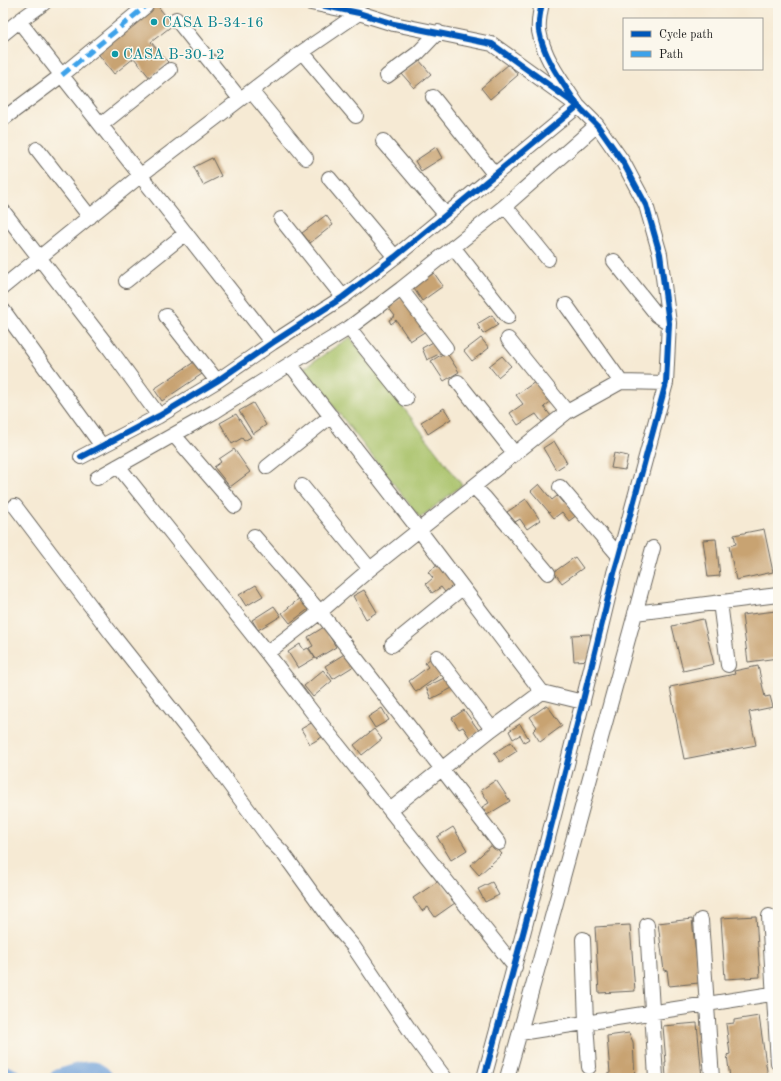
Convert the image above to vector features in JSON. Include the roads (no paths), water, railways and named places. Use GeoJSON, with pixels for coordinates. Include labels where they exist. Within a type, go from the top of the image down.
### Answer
{"type":"FeatureCollection","features":[{"type":"Feature","properties":{"kind":"street"},"geometry":{"type":"LineString","coordinates":[[3,34],[44,3]]}},
{"type":"Feature","properties":{"kind":"street"},"geometry":{"type":"LineString","coordinates":[[311,3],[359,13],[394,24],[492,44],[578,106],[597,125],[623,162],[646,205],[660,254],[669,323],[666,383],[614,573],[583,702],[515,967],[484,1078]]}},
{"type":"Feature","properties":{"kind":"street"},"geometry":{"type":"LineString","coordinates":[[542,3],[539,30],[544,50],[578,106]]}},
{"type":"Feature","properties":{"kind":"street"},"geometry":{"type":"LineString","coordinates":[[3,119],[62,75],[146,6]]}},
{"type":"Feature","properties":{"kind":"street"},"geometry":{"type":"LineString","coordinates":[[3,287],[141,175],[302,52],[359,13]]}},
{"type":"Feature","properties":{"kind":"street"},"geometry":{"type":"LineString","coordinates":[[176,19],[245,95],[306,158]]}},
{"type":"Feature","properties":{"kind":"street"},"geometry":{"type":"LineString","coordinates":[[19,21],[272,343]]}},
{"type":"Feature","properties":{"kind":"street"},"geometry":{"type":"LineString","coordinates":[[387,76],[418,53],[438,32]]}},
{"type":"Feature","properties":{"kind":"street"},"geometry":{"type":"LineString","coordinates":[[302,52],[356,116]]}},
{"type":"Feature","properties":{"kind":"street"},"geometry":{"type":"LineString","coordinates":[[101,125],[170,70]]}},
{"type":"Feature","properties":{"kind":"street"},"geometry":{"type":"LineString","coordinates":[[433,97],[495,175]]}},
{"type":"Feature","properties":{"kind":"street"},"geometry":{"type":"LineString","coordinates":[[81,457],[159,416],[217,381],[342,297],[395,257],[578,106]]}},
{"type":"Feature","properties":{"kind":"street"},"geometry":{"type":"LineString","coordinates":[[97,478],[214,412],[350,328],[505,206],[597,125]]}},
{"type":"Feature","properties":{"kind":"street"},"geometry":{"type":"LineString","coordinates":[[383,141],[446,215]]}},
{"type":"Feature","properties":{"kind":"street"},"geometry":{"type":"LineString","coordinates":[[37,149],[90,217]]}},
{"type":"Feature","properties":{"kind":"street"},"geometry":{"type":"LineString","coordinates":[[329,178],[395,257]]}},
{"type":"Feature","properties":{"kind":"street"},"geometry":{"type":"LineString","coordinates":[[505,206],[548,259]]}},
{"type":"Feature","properties":{"kind":"street"},"geometry":{"type":"LineString","coordinates":[[3,211],[110,349],[159,416]]}},
{"type":"Feature","properties":{"kind":"street"},"geometry":{"type":"LineString","coordinates":[[281,219],[342,297]]}},
{"type":"Feature","properties":{"kind":"street"},"geometry":{"type":"LineString","coordinates":[[126,281],[186,233]]}},
{"type":"Feature","properties":{"kind":"street"},"geometry":{"type":"LineString","coordinates":[[453,247],[508,317]]}},
{"type":"Feature","properties":{"kind":"street"},"geometry":{"type":"LineString","coordinates":[[614,262],[657,315],[669,323]]}},
{"type":"Feature","properties":{"kind":"street"},"geometry":{"type":"LineString","coordinates":[[401,289],[446,348]]}},
{"type":"Feature","properties":{"kind":"street"},"geometry":{"type":"LineString","coordinates":[[566,306],[621,382]]}},
{"type":"Feature","properties":{"kind":"street"},"geometry":{"type":"LineString","coordinates":[[3,310],[102,446]]}},
{"type":"Feature","properties":{"kind":"street"},"geometry":{"type":"LineString","coordinates":[[166,316],[217,381]]}},
{"type":"Feature","properties":{"kind":"street"},"geometry":{"type":"LineString","coordinates":[[350,328],[406,399]]}},
{"type":"Feature","properties":{"kind":"street"},"geometry":{"type":"LineString","coordinates":[[508,339],[567,412]]}},
{"type":"Feature","properties":{"kind":"street"},"geometry":{"type":"LineString","coordinates":[[290,364],[420,530],[462,588],[542,692],[583,702]]}},
{"type":"Feature","properties":{"kind":"street"},"geometry":{"type":"LineString","coordinates":[[458,382],[515,454]]}},
{"type":"Feature","properties":{"kind":"street"},"geometry":{"type":"LineString","coordinates":[[267,653],[320,612],[370,569],[567,412],[621,382],[666,383]]}},
{"type":"Feature","properties":{"kind":"street"},"geometry":{"type":"LineString","coordinates":[[266,467],[331,416]]}},
{"type":"Feature","properties":{"kind":"street"},"geometry":{"type":"LineString","coordinates":[[174,435],[234,506]]}},
{"type":"Feature","properties":{"kind":"street"},"geometry":{"type":"LineString","coordinates":[[118,466],[515,967]]}},
{"type":"Feature","properties":{"kind":"street"},"geometry":{"type":"LineString","coordinates":[[302,486],[370,569]]}},
{"type":"Feature","properties":{"kind":"street"},"geometry":{"type":"LineString","coordinates":[[474,487],[548,573]]}},
{"type":"Feature","properties":{"kind":"street"},"geometry":{"type":"LineString","coordinates":[[560,487],[619,556]]}},
{"type":"Feature","properties":{"kind":"street"},"geometry":{"type":"LineString","coordinates":[[15,506],[111,634],[207,754],[272,842],[283,853],[335,925],[353,946],[415,1038],[445,1078]]}},
{"type":"Feature","properties":{"kind":"street"},"geometry":{"type":"LineString","coordinates":[[254,536],[320,612],[499,843]]}},
{"type":"Feature","properties":{"kind":"street"},"geometry":{"type":"LineString","coordinates":[[507,1078],[653,548]]}},
{"type":"Feature","properties":{"kind":"street"},"geometry":{"type":"LineString","coordinates":[[392,645],[462,588]]}},
{"type":"Feature","properties":{"kind":"street"},"geometry":{"type":"LineString","coordinates":[[635,613],[778,595]]}},
{"type":"Feature","properties":{"kind":"street"},"geometry":{"type":"LineString","coordinates":[[720,602],[728,665]]}},
{"type":"Feature","properties":{"kind":"street"},"geometry":{"type":"LineString","coordinates":[[437,657],[492,729]]}},
{"type":"Feature","properties":{"kind":"street"},"geometry":{"type":"LineString","coordinates":[[390,810],[492,729],[542,692]]}},
{"type":"Feature","properties":{"kind":"street"},"geometry":{"type":"LineString","coordinates":[[769,916],[776,994],[778,1063]]}},
{"type":"Feature","properties":{"kind":"street"},"geometry":{"type":"LineString","coordinates":[[701,920],[712,1078]]}},
{"type":"Feature","properties":{"kind":"street"},"geometry":{"type":"LineString","coordinates":[[647,925],[656,1078]]}},
{"type":"Feature","properties":{"kind":"street"},"geometry":{"type":"LineString","coordinates":[[583,939],[589,1067]]}},
{"type":"Feature","properties":{"kind":"street"},"geometry":{"type":"LineString","coordinates":[[520,1034],[653,1012],[776,994]]}},
{"type":"Feature","properties":{"kind":"waterway"},"geometry":{"type":"LineString","coordinates":[[58,1078],[86,1070],[94,1070],[99,1072],[105,1078]]}},
{"type":"Feature","properties":{"kind":"waterway"},"geometry":{"type":"LineString","coordinates":[[3,1073],[15,1078]]}},
{"type":"Feature","properties":{"kind":"place","name":"CASA B-34-16"},"geometry":{"type":"Point","coordinates":[154,22]}},
{"type":"Feature","properties":{"kind":"place","name":"CASA B-30-12"},"geometry":{"type":"Point","coordinates":[115,54]}}]}
